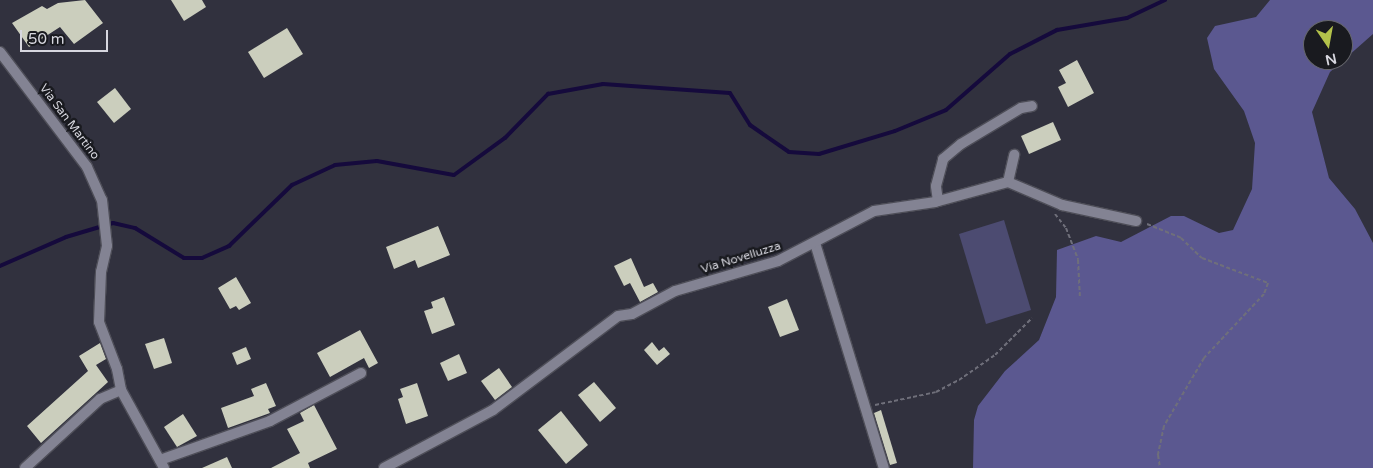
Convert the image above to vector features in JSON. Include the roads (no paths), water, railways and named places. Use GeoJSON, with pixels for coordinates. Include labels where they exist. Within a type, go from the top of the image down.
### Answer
{"type":"FeatureCollection","features":[{"type":"Feature","properties":{"kind":"street","name":"Via San Martino"},"geometry":{"type":"LineString","coordinates":[[0,52],[87,167],[102,200],[107,246],[101,272],[99,322],[117,369],[120,390],[162,464]]}},
{"type":"Feature","properties":{"kind":"street"},"geometry":{"type":"LineString","coordinates":[[938,201],[938,172],[943,159],[961,144],[1021,108],[1032,106]]}},
{"type":"Feature","properties":{"kind":"street"},"geometry":{"type":"LineString","coordinates":[[1014,155],[1008,182],[1062,205],[1136,221]]}},
{"type":"Feature","properties":{"kind":"street","name":"Via Novelluzza"},"geometry":{"type":"LineString","coordinates":[[384,468],[493,410],[618,316],[632,314],[675,291],[778,261],[874,211],[938,201],[1008,182]]}},
{"type":"Feature","properties":{"kind":"street"},"geometry":{"type":"LineString","coordinates":[[815,243],[884,468]]}},
{"type":"Feature","properties":{"kind":"street"},"geometry":{"type":"LineString","coordinates":[[162,464],[270,421],[361,373]]}},
{"type":"Feature","properties":{"kind":"street"},"geometry":{"type":"LineString","coordinates":[[25,468],[100,399],[113,391],[120,390]]}},
{"type":"Feature","properties":{"kind":"waterway"},"geometry":{"type":"LineString","coordinates":[[0,266],[66,237],[113,223],[135,228],[184,258],[202,258],[229,246],[292,185],[335,165],[377,161],[454,175],[505,138],[548,94],[603,84],[730,93],[750,125],[789,152],[819,154],[895,131],[946,110],[1010,54],[1057,30],[1127,18],[1165,0]]}}]}
